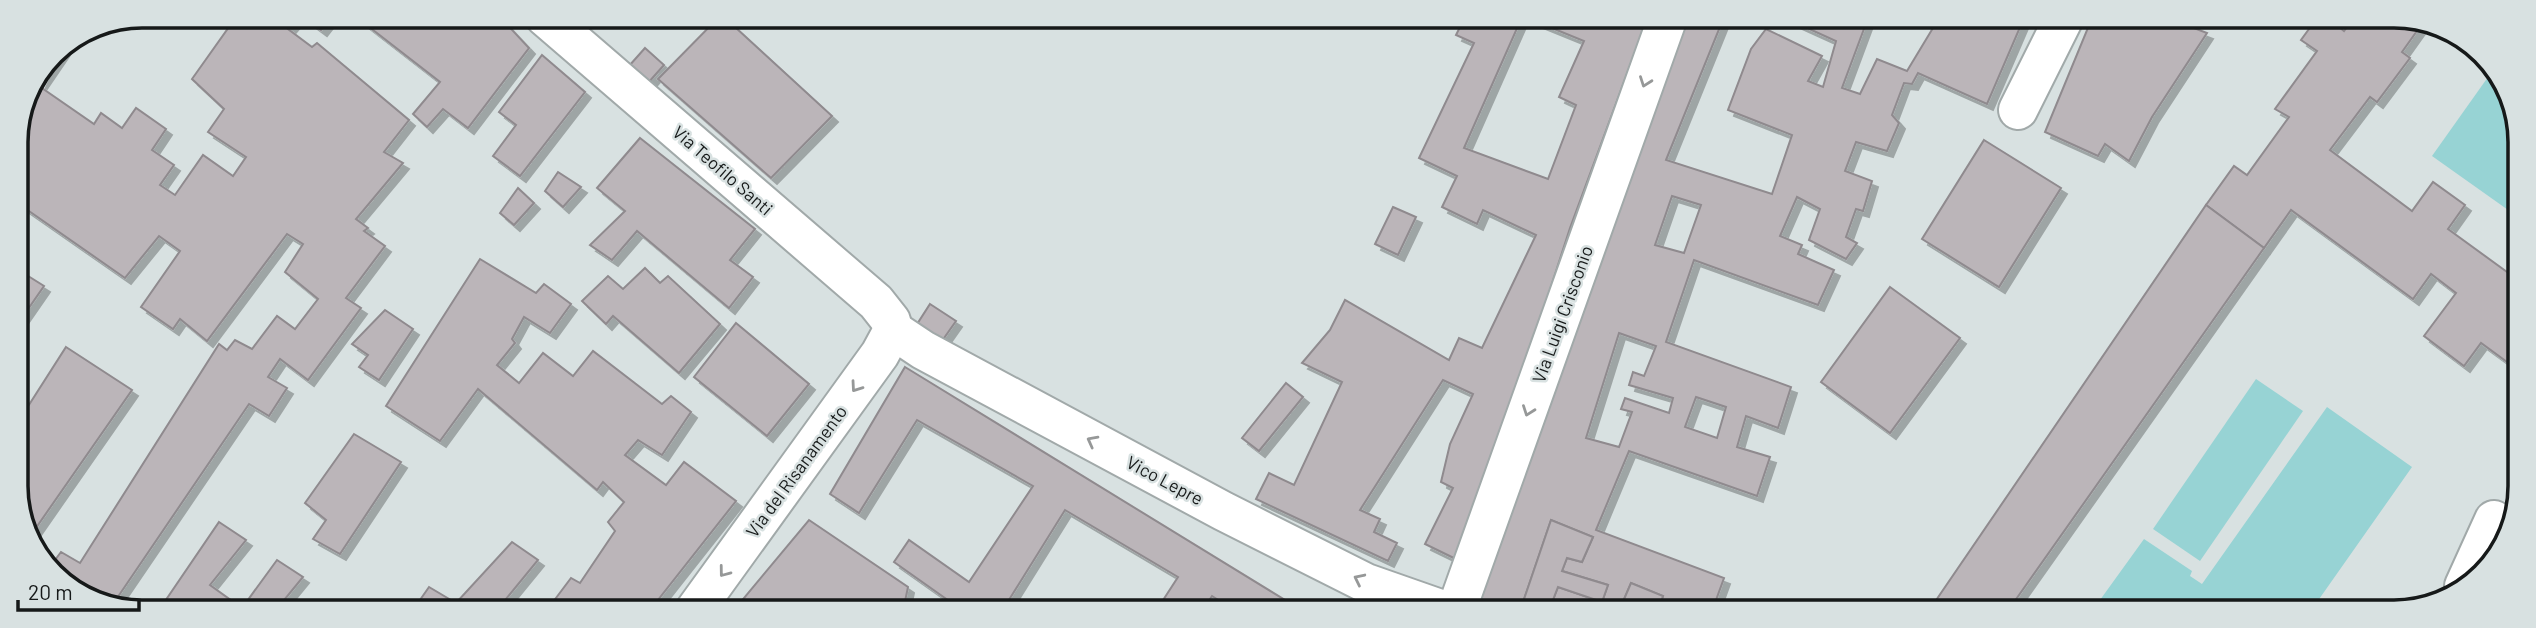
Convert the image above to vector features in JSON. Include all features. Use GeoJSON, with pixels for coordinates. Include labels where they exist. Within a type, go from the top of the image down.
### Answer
{"type":"FeatureCollection","features":[{"type":"Feature","properties":{"kind":"street","name":"Via Teofilo Santi"},"geometry":{"type":"LineString","coordinates":[[558,28],[876,302],[891,321],[893,330]]}},
{"type":"Feature","properties":{"kind":"street","name":"Via Luigi Crisconio"},"geometry":{"type":"LineString","coordinates":[[1460,600],[1664,28]]}},
{"type":"Feature","properties":{"kind":"street"},"geometry":{"type":"LineString","coordinates":[[2018,110],[2059,28]]}},
{"type":"Feature","properties":{"kind":"street","name":"Via del Risanamento"},"geometry":{"type":"LineString","coordinates":[[702,600],[880,354],[893,330]]}},
{"type":"Feature","properties":{"kind":"street","name":"Vico Lepre"},"geometry":{"type":"LineString","coordinates":[[893,330],[923,350],[1223,511],[1366,583],[1415,600]]}},
{"type":"Feature","properties":{"kind":"street"},"geometry":{"type":"LineString","coordinates":[[2472,570],[2494,520]]}},
{"type":"Feature","properties":{"kind":"shaded area"},"geometry":{"type":"Polygon","coordinates":[[[2488,78],[2506,120],[2508,210],[2432,156],[2488,78]]]}},
{"type":"Feature","properties":{"kind":"shaded area"},"geometry":{"type":"Polygon","coordinates":[[[2256,379],[2303,411],[2200,561],[2153,529],[2256,379]]]}},
{"type":"Feature","properties":{"kind":"shaded area"},"geometry":{"type":"Polygon","coordinates":[[[2327,407],[2412,467],[2318,600],[2100,600],[2144,539],[2192,571],[2190,576],[2202,584],[2327,407]]]}},
{"type":"Feature","properties":{"kind":"building"},"geometry":{"type":"Polygon","coordinates":[[[228,28],[289,28],[312,47],[317,43],[409,120],[384,152],[403,163],[356,219],[368,228],[364,231],[385,246],[346,298],[361,308],[308,380],[280,359],[268,377],[287,388],[269,416],[249,404],[118,597],[85,585],[56,559],[61,552],[80,563],[219,344],[227,350],[235,340],[252,349],[277,316],[295,329],[318,299],[285,272],[303,244],[287,234],[207,341],[180,319],[173,329],[141,307],[180,251],[159,236],[125,278],[28,210],[28,135],[32,113],[42,88],[94,124],[101,113],[122,128],[136,108],[166,129],[152,150],[174,165],[160,185],[175,195],[203,155],[233,176],[246,157],[208,132],[224,109],[192,79],[228,28]]]}},
{"type":"Feature","properties":{"kind":"building"},"geometry":{"type":"Polygon","coordinates":[[[370,28],[510,28],[529,48],[468,128],[443,109],[427,127],[413,114],[440,82],[370,28]]]}},
{"type":"Feature","properties":{"kind":"building"},"geometry":{"type":"Polygon","coordinates":[[[708,28],[736,28],[832,116],[771,178],[658,79],[708,28]]]}},
{"type":"Feature","properties":{"kind":"building"},"geometry":{"type":"Polygon","coordinates":[[[1460,28],[1517,28],[1464,148],[1548,179],[1576,105],[1559,97],[1584,41],[1552,28],[1644,28],[1570,228],[1462,562],[1425,544],[1453,488],[1441,482],[1450,444],[1473,394],[1443,380],[1360,510],[1380,519],[1374,532],[1397,543],[1388,561],[1256,499],[1269,473],[1294,485],[1342,382],[1302,363],[1330,330],[1345,300],[1449,360],[1459,338],[1482,348],[1536,235],[1483,210],[1477,224],[1442,207],[1457,176],[1419,158],[1474,43],[1456,35],[1460,28]]]}},
{"type":"Feature","properties":{"kind":"building"},"geometry":{"type":"Polygon","coordinates":[[[1678,28],[1720,28],[1666,160],[1772,194],[1792,135],[1728,110],[1751,49],[1766,29],[1822,56],[1808,81],[1823,87],[1836,41],[1807,28],[1864,28],[1842,88],[1860,94],[1877,59],[1907,71],[1933,28],[2020,28],[1987,104],[1918,73],[1912,84],[1904,83],[1892,115],[1899,123],[1887,151],[1856,142],[1845,171],[1872,181],[1863,211],[1856,209],[1846,237],[1857,243],[1846,259],[1809,240],[1820,209],[1797,197],[1780,236],[1802,245],[1798,254],[1834,270],[1818,305],[1694,260],[1666,342],[1791,387],[1778,428],[1746,416],[1737,447],[1770,457],[1757,496],[1629,451],[1596,530],[1724,578],[1716,600],[1662,600],[1663,596],[1631,583],[1624,600],[1603,600],[1608,585],[1562,571],[1567,558],[1582,562],[1593,537],[1551,520],[1524,600],[1479,600],[1678,28]],[[1672,196],[1655,245],[1684,253],[1701,205],[1672,196]],[[1619,333],[1586,438],[1619,447],[1632,412],[1621,409],[1625,398],[1669,413],[1673,398],[1629,385],[1633,372],[1644,376],[1656,346],[1619,333]],[[1696,397],[1685,427],[1717,438],[1726,407],[1696,397]]]}},
{"type":"Feature","properties":{"kind":"building"},"geometry":{"type":"Polygon","coordinates":[[[2088,28],[2194,28],[2207,33],[2152,117],[2129,161],[2105,144],[2098,156],[2045,132],[2088,28]]]}},
{"type":"Feature","properties":{"kind":"building"},"geometry":{"type":"Polygon","coordinates":[[[2310,28],[2340,28],[2344,31],[2346,28],[2417,30],[2402,52],[2410,58],[2377,102],[2370,97],[2330,150],[2412,211],[2433,182],[2465,205],[2448,229],[2508,273],[2508,363],[2481,343],[2464,366],[2424,336],[2456,293],[2431,274],[2413,299],[2291,210],[2264,248],[2206,205],[2234,166],[2247,175],[2289,117],[2275,109],[2317,51],[2301,40],[2310,28]]]}},
{"type":"Feature","properties":{"kind":"building"},"geometry":{"type":"Polygon","coordinates":[[[645,48],[664,65],[648,83],[629,66],[645,48]]]}},
{"type":"Feature","properties":{"kind":"building"},"geometry":{"type":"Polygon","coordinates":[[[542,55],[585,92],[520,176],[493,156],[516,125],[499,112],[542,55]]]}},
{"type":"Feature","properties":{"kind":"building"},"geometry":{"type":"Polygon","coordinates":[[[640,138],[755,229],[730,260],[753,277],[729,308],[637,231],[612,260],[590,245],[625,211],[597,188],[640,138]]]}},
{"type":"Feature","properties":{"kind":"building"},"geometry":{"type":"Polygon","coordinates":[[[1984,140],[2061,188],[1999,287],[1922,239],[1984,140]]]}},
{"type":"Feature","properties":{"kind":"building"},"geometry":{"type":"Polygon","coordinates":[[[558,172],[581,187],[563,207],[545,191],[558,172]]]}},
{"type":"Feature","properties":{"kind":"building"},"geometry":{"type":"Polygon","coordinates":[[[518,188],[534,203],[514,225],[500,213],[518,188]]]}},
{"type":"Feature","properties":{"kind":"building"},"geometry":{"type":"Polygon","coordinates":[[[2206,205],[2264,248],[2015,600],[1936,600],[2206,205]]]}},
{"type":"Feature","properties":{"kind":"building"},"geometry":{"type":"Polygon","coordinates":[[[1393,207],[1416,217],[1398,255],[1375,244],[1393,207]]]}},
{"type":"Feature","properties":{"kind":"building"},"geometry":{"type":"Polygon","coordinates":[[[480,259],[536,293],[544,284],[571,304],[550,333],[524,317],[512,339],[515,343],[497,365],[519,383],[543,353],[573,376],[593,351],[662,404],[671,396],[691,412],[662,455],[638,440],[625,455],[666,485],[684,462],[736,501],[658,600],[554,600],[571,578],[580,583],[615,531],[608,522],[624,502],[603,482],[597,490],[478,389],[440,441],[386,406],[480,259]]]}},
{"type":"Feature","properties":{"kind":"building"},"geometry":{"type":"Polygon","coordinates":[[[645,268],[660,283],[668,276],[720,324],[679,373],[613,316],[606,324],[582,301],[608,276],[623,289],[645,268]]]}},
{"type":"Feature","properties":{"kind":"building"},"geometry":{"type":"Polygon","coordinates":[[[28,276],[44,286],[28,309],[28,276]]]}},
{"type":"Feature","properties":{"kind":"building"},"geometry":{"type":"Polygon","coordinates":[[[1890,287],[1960,338],[1890,433],[1821,382],[1890,287]]]}},
{"type":"Feature","properties":{"kind":"building"},"geometry":{"type":"Polygon","coordinates":[[[930,304],[956,321],[937,348],[912,332],[930,304]]]}},
{"type":"Feature","properties":{"kind":"building"},"geometry":{"type":"Polygon","coordinates":[[[385,310],[413,329],[379,380],[359,367],[368,355],[352,344],[385,310]]]}},
{"type":"Feature","properties":{"kind":"building"},"geometry":{"type":"Polygon","coordinates":[[[736,323],[809,384],[767,436],[694,377],[736,323]]]}},
{"type":"Feature","properties":{"kind":"building"},"geometry":{"type":"Polygon","coordinates":[[[66,347],[132,390],[36,527],[30,508],[28,486],[28,406],[66,347]]]}},
{"type":"Feature","properties":{"kind":"building"},"geometry":{"type":"Polygon","coordinates":[[[905,367],[1285,600],[1218,600],[1212,596],[1209,600],[1163,600],[1178,577],[1065,510],[1009,600],[948,600],[894,562],[909,540],[969,582],[1033,486],[917,420],[859,513],[830,494],[905,367]]]}},
{"type":"Feature","properties":{"kind":"building"},"geometry":{"type":"Polygon","coordinates":[[[1286,383],[1303,397],[1259,451],[1242,438],[1286,383]]]}},
{"type":"Feature","properties":{"kind":"building"},"geometry":{"type":"Polygon","coordinates":[[[354,434],[401,462],[340,554],[313,539],[326,520],[305,503],[354,434]]]}},
{"type":"Feature","properties":{"kind":"building"},"geometry":{"type":"Polygon","coordinates":[[[809,520],[908,587],[905,600],[742,600],[809,520]]]}},
{"type":"Feature","properties":{"kind":"building"},"geometry":{"type":"Polygon","coordinates":[[[1551,520],[1593,537],[1582,562],[1567,558],[1562,571],[1608,585],[1603,600],[1558,587],[1553,600],[1524,600],[1551,520]]]}},
{"type":"Feature","properties":{"kind":"building"},"geometry":{"type":"Polygon","coordinates":[[[219,522],[246,540],[210,585],[231,600],[166,600],[219,522]]]}},
{"type":"Feature","properties":{"kind":"building"},"geometry":{"type":"Polygon","coordinates":[[[512,542],[538,560],[505,600],[459,600],[512,542]]]}},
{"type":"Feature","properties":{"kind":"building"},"geometry":{"type":"Polygon","coordinates":[[[277,560],[303,577],[284,600],[248,600],[277,560]]]}},
{"type":"Feature","properties":{"kind":"building"},"geometry":{"type":"Polygon","coordinates":[[[1631,583],[1663,596],[1662,600],[1624,600],[1631,583]]]}},
{"type":"Feature","properties":{"kind":"building"},"geometry":{"type":"Polygon","coordinates":[[[429,587],[451,600],[420,600],[429,587]]]}},
{"type":"Feature","properties":{"kind":"building"},"geometry":{"type":"Polygon","coordinates":[[[1558,587],[1596,600],[1553,600],[1558,587]]]}}]}
